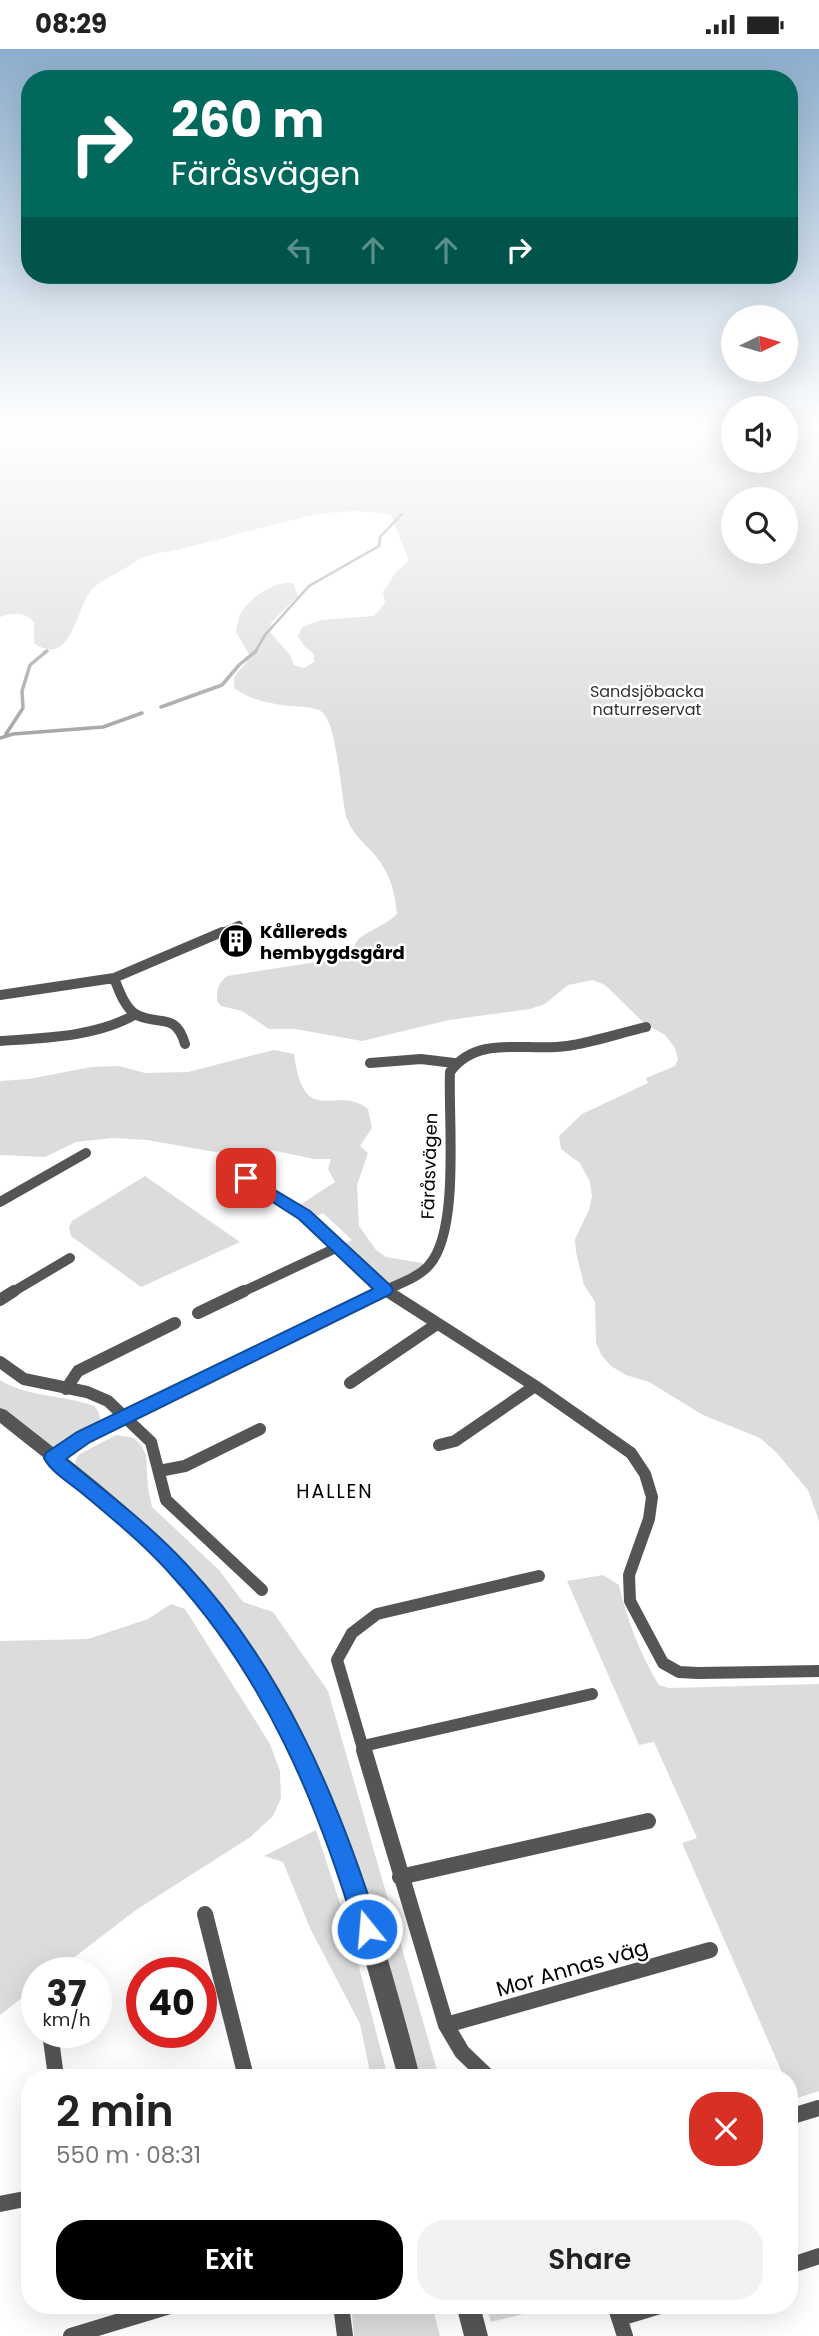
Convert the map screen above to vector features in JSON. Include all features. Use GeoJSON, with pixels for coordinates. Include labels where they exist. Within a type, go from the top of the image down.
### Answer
{"type":"FeatureCollection","features":[{"type":"Feature","properties":{"kind":"street"},"geometry":{"type":"LineString","coordinates":[[0,995],[114,978],[239,925]]}},
{"type":"Feature","properties":{"kind":"street"},"geometry":{"type":"LineString","coordinates":[[114,978],[125,1002],[136,1014],[176,1025],[183,1033],[185,1044]]}},
{"type":"Feature","properties":{"kind":"street"},"geometry":{"type":"LineString","coordinates":[[0,1041],[87,1030],[123,1022],[136,1014]]}},
{"type":"Feature","properties":{"kind":"street"},"geometry":{"type":"LineString","coordinates":[[370,1063],[421,1059],[454,1063],[470,1053],[483,1050],[562,1047],[646,1027]]}},
{"type":"Feature","properties":{"kind":"street","name":"Färåsvägen"},"geometry":{"type":"LineString","coordinates":[[53,1458],[84,1437],[385,1290],[430,1263],[441,1243],[448,1190],[448,1090],[454,1063]]}},
{"type":"Feature","properties":{"kind":"street"},"geometry":{"type":"LineString","coordinates":[[0,1202],[86,1153]]}},
{"type":"Feature","properties":{"kind":"street"},"geometry":{"type":"LineString","coordinates":[[225,1164],[305,1215],[385,1290],[536,1385],[631,1453],[645,1474],[652,1497],[649,1520],[627,1586],[638,1618],[663,1664],[678,1672],[698,1673],[819,1671]]}},
{"type":"Feature","properties":{"kind":"street"},"geometry":{"type":"LineString","coordinates":[[198,1313],[338,1247]]}},
{"type":"Feature","properties":{"kind":"street"},"geometry":{"type":"LineString","coordinates":[[0,1300],[70,1258]]}},
{"type":"Feature","properties":{"kind":"street"},"geometry":{"type":"LineString","coordinates":[[66,1389],[78,1371],[175,1323]]}},
{"type":"Feature","properties":{"kind":"street"},"geometry":{"type":"LineString","coordinates":[[350,1383],[437,1324]]}},
{"type":"Feature","properties":{"kind":"street"},"geometry":{"type":"LineString","coordinates":[[0,1362],[24,1379],[87,1392],[108,1401],[151,1442],[166,1500],[262,1590]]}},
{"type":"Feature","properties":{"kind":"street"},"geometry":{"type":"LineString","coordinates":[[439,1444],[455,1441],[536,1385]]}},
{"type":"Feature","properties":{"kind":"street"},"geometry":{"type":"LineString","coordinates":[[0,1414],[145,1536],[180,1571],[214,1611],[285,1720],[325,1805],[345,1858],[407,2069]]}},
{"type":"Feature","properties":{"kind":"street"},"geometry":{"type":"LineString","coordinates":[[159,1471],[185,1466],[260,1429]]}},
{"type":"Feature","properties":{"kind":"street"},"geometry":{"type":"LineString","coordinates":[[479,2069],[461,2052],[446,2025],[337,1660],[341,1647],[358,1625],[377,1614],[539,1576]]}},
{"type":"Feature","properties":{"kind":"street"},"geometry":{"type":"LineString","coordinates":[[363,1746],[592,1694]]}},
{"type":"Feature","properties":{"kind":"street"},"geometry":{"type":"LineString","coordinates":[[400,1877],[648,1821]]}},
{"type":"Feature","properties":{"kind":"street"},"geometry":{"type":"LineString","coordinates":[[205,1914],[244,2069]]}},
{"type":"Feature","properties":{"kind":"street","name":"Mor Annas väg"},"geometry":{"type":"LineString","coordinates":[[446,2025],[710,1950]]}},
{"type":"Feature","properties":{"kind":"street"},"geometry":{"type":"LineString","coordinates":[[52,2048],[54,2069]]}},
{"type":"Feature","properties":{"kind":"street"},"geometry":{"type":"LineString","coordinates":[[798,2114],[819,2108]]}},
{"type":"Feature","properties":{"kind":"street"},"geometry":{"type":"LineString","coordinates":[[0,2204],[21,2200]]}},
{"type":"Feature","properties":{"kind":"street"},"geometry":{"type":"LineString","coordinates":[[798,2263],[819,2256]]}},
{"type":"Feature","properties":{"kind":"street"},"geometry":{"type":"LineString","coordinates":[[71,2336],[143,2314]]}},
{"type":"Feature","properties":{"kind":"street"},"geometry":{"type":"LineString","coordinates":[[342,2314],[345,2336]]}},
{"type":"Feature","properties":{"kind":"street"},"geometry":{"type":"LineString","coordinates":[[470,2314],[476,2336]]}},
{"type":"Feature","properties":{"kind":"street"},"geometry":{"type":"LineString","coordinates":[[620,2320],[637,2314]]}},
{"type":"Feature","properties":{"kind":"green space"},"geometry":{"type":"Polygon","coordinates":[[[0,538],[224,538],[139,559],[102,581],[87,596],[72,632],[57,648],[47,649],[34,643],[34,622],[22,615],[0,617],[0,538]]]}},
{"type":"Feature","properties":{"kind":"green space","name":"Sandsjöbacka naturreservat"},"geometry":{"type":"Polygon","coordinates":[[[400,538],[721,538],[721,564],[798,564],[798,538],[819,538],[819,1521],[808,1490],[776,1452],[760,1438],[703,1415],[649,1382],[626,1375],[611,1366],[596,1343],[595,1302],[584,1285],[575,1239],[589,1210],[592,1196],[590,1182],[580,1163],[561,1149],[559,1136],[582,1114],[648,1083],[646,1078],[675,1066],[678,1059],[675,1048],[665,1035],[644,1023],[605,985],[593,980],[568,985],[545,1004],[530,1009],[449,1020],[362,1041],[295,1029],[269,1029],[242,1011],[221,1006],[217,1001],[219,987],[227,976],[349,957],[360,938],[397,914],[388,876],[348,822],[335,744],[327,719],[322,712],[315,709],[255,699],[235,689],[234,683],[236,674],[250,656],[236,632],[240,615],[249,602],[263,591],[278,584],[293,583],[298,596],[271,623],[270,632],[290,655],[294,665],[304,668],[314,662],[314,654],[304,646],[298,636],[302,627],[321,620],[374,616],[385,603],[383,592],[396,572],[409,561],[400,538]]]}},
{"type":"Feature","properties":{"kind":"green space"},"geometry":{"type":"Polygon","coordinates":[[[274,1050],[294,1054],[305,1091],[313,1098],[356,1102],[368,1109],[372,1128],[360,1146],[368,1153],[357,1185],[359,1226],[376,1250],[386,1257],[422,1263],[424,1266],[416,1273],[399,1281],[383,1284],[341,1246],[352,1240],[323,1213],[311,1218],[294,1209],[335,1182],[328,1169],[331,1159],[314,1159],[271,1150],[221,1153],[147,1140],[112,1138],[76,1142],[45,1157],[0,1155],[0,1081],[29,1079],[91,1067],[119,1066],[145,1073],[188,1072],[274,1050]]]}},
{"type":"Feature","properties":{"kind":"green space"},"geometry":{"type":"Polygon","coordinates":[[[145,1176],[240,1242],[141,1287],[71,1236],[69,1227],[72,1221],[145,1176]]]}},
{"type":"Feature","properties":{"kind":"green space"},"geometry":{"type":"Polygon","coordinates":[[[0,1380],[22,1390],[94,1406],[99,1414],[99,1421],[88,1433],[53,1447],[0,1412],[0,1380]]]}},
{"type":"Feature","properties":{"kind":"green space"},"geometry":{"type":"Polygon","coordinates":[[[116,1435],[134,1438],[146,1455],[152,1507],[219,1570],[243,1602],[273,1612],[328,1691],[437,2069],[415,2069],[364,1890],[317,1767],[289,1709],[255,1654],[216,1602],[165,1549],[74,1466],[78,1455],[116,1435]]]}},
{"type":"Feature","properties":{"kind":"green space"},"geometry":{"type":"Polygon","coordinates":[[[603,1575],[619,1585],[635,1637],[659,1685],[669,1688],[819,1684],[819,2091],[798,2098],[798,2069],[781,2069],[682,1843],[697,1838],[654,1742],[639,1745],[567,1581],[603,1575]]]}},
{"type":"Feature","properties":{"kind":"green space"},"geometry":{"type":"Polygon","coordinates":[[[171,1604],[185,1609],[270,1744],[280,1771],[281,1798],[273,1816],[249,1838],[136,1910],[75,1957],[21,1957],[21,1999],[0,2015],[0,1641],[88,1639],[148,1619],[171,1604]]]}},
{"type":"Feature","properties":{"kind":"green space"},"geometry":{"type":"Polygon","coordinates":[[[316,1830],[351,1937],[386,2069],[369,2069],[360,2024],[310,1928],[283,1862],[264,1856],[316,1830]]]}},
{"type":"Feature","properties":{"kind":"green space"},"geometry":{"type":"Polygon","coordinates":[[[352,2314],[434,2314],[440,2336],[354,2336],[352,2314]]]}},
{"type":"Feature","properties":{"kind":"green space"},"geometry":{"type":"Polygon","coordinates":[[[489,2314],[523,2314],[491,2322],[489,2314]]]}},
{"type":"Feature","properties":{"kind":"waterway"},"geometry":{"type":"LineString","coordinates":[[255,652],[265,635],[309,586],[379,546],[380,538]]}},
{"type":"Feature","properties":{"kind":"waterway"},"geometry":{"type":"LineString","coordinates":[[6,734],[23,708],[22,691],[30,665],[47,651],[44,652]]}},
{"type":"Feature","properties":{"kind":"waterway"},"geometry":{"type":"LineString","coordinates":[[161,707],[222,685],[255,652]]}},
{"type":"Feature","properties":{"kind":"waterway"},"geometry":{"type":"LineString","coordinates":[[0,738],[13,734],[103,727],[142,713]]}},
{"type":"Feature","properties":{"kind":"place","name":"Kållereds hembygdsgård"},"geometry":{"type":"Point","coordinates":[236,941]}},
{"type":"Feature","properties":{"kind":"district","name":"HALLEN"},"geometry":{"type":"Point","coordinates":[335,1491]}},
{"type":"Feature","properties":{"kind":"route"},"geometry":{"type":"LineString","coordinates":[[246,1178],[305,1215],[385,1290],[84,1437],[53,1458],[145,1536],[180,1571],[214,1611],[245,1655],[302,1753],[345,1858],[367,1929]]}}]}
